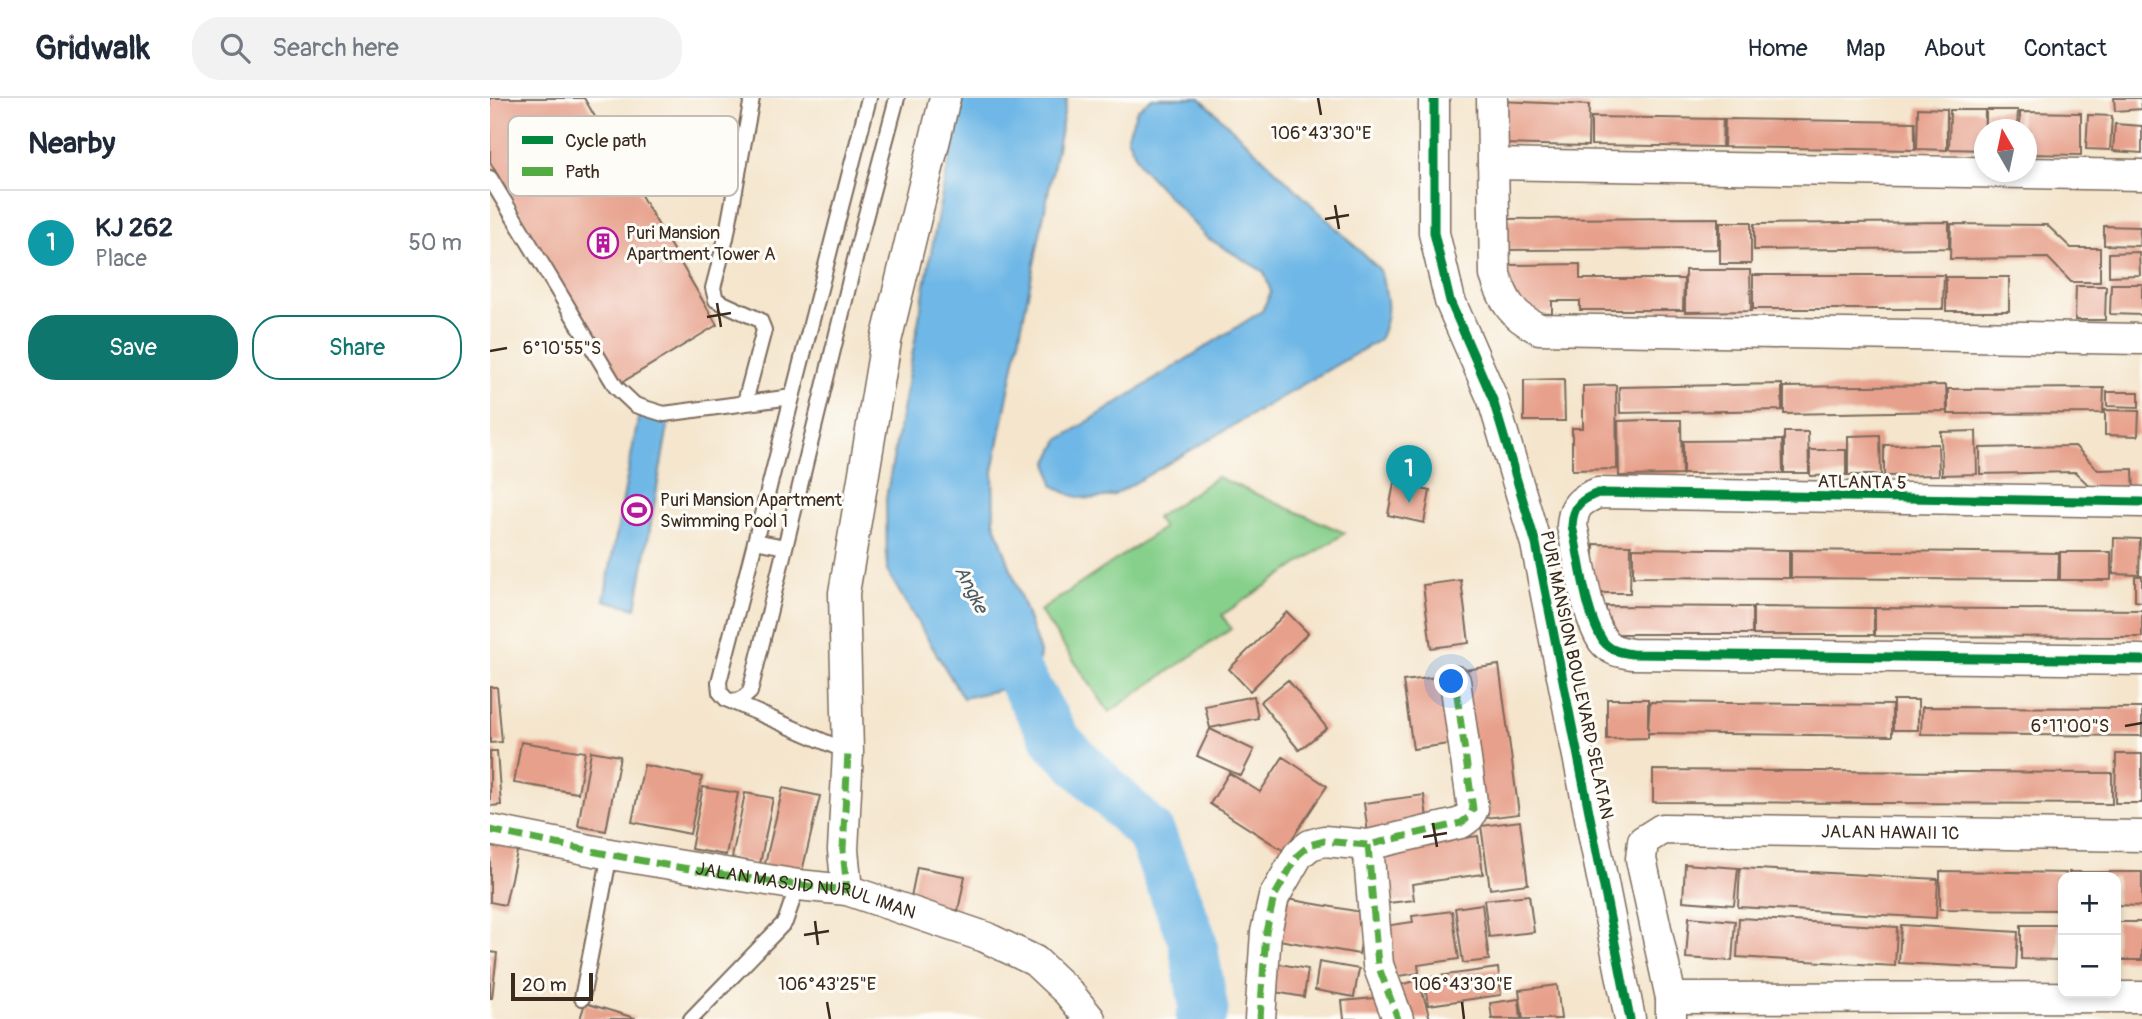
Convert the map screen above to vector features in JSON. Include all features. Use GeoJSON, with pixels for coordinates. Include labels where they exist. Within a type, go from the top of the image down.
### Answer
{"type":"FeatureCollection","features":[{"type":"Feature","properties":{"kind":"street"},"geometry":{"type":"LineString","coordinates":[[847,890],[843,850],[848,752],[844,593],[886,341],[945,98]]}},
{"type":"Feature","properties":{"kind":"street","name":"PURI MANSION BOULEVARD SELATAN"},"geometry":{"type":"LineString","coordinates":[[1434,98],[1434,233],[1450,301],[1493,400],[1536,544],[1630,1019]]}},
{"type":"Feature","properties":{"kind":"street"},"geometry":{"type":"LineString","coordinates":[[1492,98],[1495,275],[1503,298],[1518,318],[1539,329],[2142,339]]}},
{"type":"Feature","properties":{"kind":"street"},"geometry":{"type":"LineString","coordinates":[[1493,164],[2142,175]]}},
{"type":"Feature","properties":{"kind":"street","name":"ATLANTA 5"},"geometry":{"type":"LineString","coordinates":[[2142,502],[1598,493],[1583,499],[1573,510],[1572,526],[1595,623],[1604,641],[1615,651],[1632,654],[2142,660]]}},
{"type":"Feature","properties":{"kind":"street"},"geometry":{"type":"LineString","coordinates":[[1260,1019],[1266,932],[1274,897],[1298,855],[1310,845],[1324,841],[1368,845],[1461,823],[1469,817],[1472,809],[1455,681]]}},
{"type":"Feature","properties":{"kind":"street","name":"JALAN HAWAII 1C"},"geometry":{"type":"LineString","coordinates":[[1671,1009],[1641,859],[1643,841],[1662,829],[2142,836]]}},
{"type":"Feature","properties":{"kind":"street","name":"JALAN MASJID NURUL IMAN"},"geometry":{"type":"LineString","coordinates":[[490,830],[610,854],[799,885],[847,890],[985,937],[1035,961],[1068,992],[1090,1019]]}},
{"type":"Feature","properties":{"kind":"street"},"geometry":{"type":"LineString","coordinates":[[1368,845],[1378,965],[1398,1019]]}},
{"type":"Feature","properties":{"kind":"street"},"geometry":{"type":"LineString","coordinates":[[1671,1009],[2142,997]]}},
{"type":"Feature","properties":{"kind":"lane"},"geometry":{"type":"LineString","coordinates":[[738,171],[751,98]]}},
{"type":"Feature","properties":{"kind":"lane"},"geometry":{"type":"LineString","coordinates":[[848,752],[732,701],[720,692],[719,682],[869,98]]}},
{"type":"Feature","properties":{"kind":"lane"},"geometry":{"type":"LineString","coordinates":[[732,701],[741,700],[750,692],[897,98]]}},
{"type":"Feature","properties":{"kind":"lane"},"geometry":{"type":"LineString","coordinates":[[490,178],[616,387],[635,405],[664,415],[792,397]]}},
{"type":"Feature","properties":{"kind":"lane"},"geometry":{"type":"LineString","coordinates":[[734,196],[713,288],[716,300],[760,320],[764,330],[745,402]]}},
{"type":"Feature","properties":{"kind":"lane"},"geometry":{"type":"LineString","coordinates":[[755,541],[785,547]]}},
{"type":"Feature","properties":{"kind":"lane"},"geometry":{"type":"LineString","coordinates":[[582,998],[610,854]]}},
{"type":"Feature","properties":{"kind":"lane"},"geometry":{"type":"LineString","coordinates":[[691,1019],[785,922],[799,885]]}},
{"type":"Feature","properties":{"kind":"green space"},"geometry":{"type":"Polygon","coordinates":[[[1217,477],[1345,533],[1222,615],[1231,629],[1109,712],[1040,611],[1163,528],[1156,518],[1217,477]]]}},
{"type":"Feature","properties":{"kind":"water"},"geometry":{"type":"Polygon","coordinates":[[[963,98],[1067,98],[993,471],[994,521],[1040,652],[1037,681],[963,698],[887,571],[886,498],[940,204],[963,98]]]}},
{"type":"Feature","properties":{"kind":"water"},"geometry":{"type":"Polygon","coordinates":[[[1152,98],[1200,98],[1380,270],[1387,298],[1386,321],[1379,340],[1114,495],[1082,498],[1053,485],[1048,462],[1059,440],[1262,311],[1271,292],[1264,272],[1206,237],[1141,167],[1127,137],[1137,110],[1152,98]]]}},
{"type":"Feature","properties":{"kind":"water","name":"Puri Mansion Apartment Swimming Pool 1"},"geometry":{"type":"Polygon","coordinates":[[[639,414],[669,420],[636,608],[604,600],[639,414]]]}},
{"type":"Feature","properties":{"kind":"building","name":"Puri Mansion Apartment Tower A"},"geometry":{"type":"Polygon","coordinates":[[[490,98],[584,98],[595,116],[508,116],[508,193],[490,162],[490,98]]]}},
{"type":"Feature","properties":{"kind":"building"},"geometry":{"type":"Polygon","coordinates":[[[2114,98],[2141,98],[2142,109],[2115,111],[2114,98]]]}},
{"type":"Feature","properties":{"kind":"building"},"geometry":{"type":"Polygon","coordinates":[[[1500,101],[1589,105],[1588,146],[1499,144],[1500,101]]]}},
{"type":"Feature","properties":{"kind":"building"},"geometry":{"type":"Polygon","coordinates":[[[1918,108],[1947,109],[1947,150],[1917,149],[1918,108]]]}},
{"type":"Feature","properties":{"kind":"building"},"geometry":{"type":"Polygon","coordinates":[[[1950,110],[1985,110],[1985,119],[1974,119],[1974,150],[1949,149],[1950,110]]]}},
{"type":"Feature","properties":{"kind":"building"},"geometry":{"type":"Polygon","coordinates":[[[1986,110],[2018,110],[2018,119],[1986,119],[1986,110]]]}},
{"type":"Feature","properties":{"kind":"building"},"geometry":{"type":"Polygon","coordinates":[[[2020,112],[2081,113],[2081,155],[2037,154],[2037,119],[2020,119],[2020,112]]]}},
{"type":"Feature","properties":{"kind":"building"},"geometry":{"type":"Polygon","coordinates":[[[2088,115],[2112,116],[2110,150],[2086,149],[2088,115]]]}},
{"type":"Feature","properties":{"kind":"building"},"geometry":{"type":"Polygon","coordinates":[[[1591,117],[1723,119],[1722,147],[1591,145],[1591,117]]]}},
{"type":"Feature","properties":{"kind":"building"},"geometry":{"type":"Polygon","coordinates":[[[1725,119],[1915,122],[1915,150],[1724,147],[1725,119]]]}},
{"type":"Feature","properties":{"kind":"building"},"geometry":{"type":"Polygon","coordinates":[[[2115,124],[2142,126],[2142,153],[2113,151],[2115,124]]]}},
{"type":"Feature","properties":{"kind":"building","name":"Puri Mansion Apartment Tower A"},"geometry":{"type":"Polygon","coordinates":[[[510,196],[641,196],[717,325],[619,384],[510,196]]]}},
{"type":"Feature","properties":{"kind":"building"},"geometry":{"type":"Polygon","coordinates":[[[1718,218],[1718,249],[1504,250],[1504,219],[1718,218]]]}},
{"type":"Feature","properties":{"kind":"building"},"geometry":{"type":"Polygon","coordinates":[[[1720,222],[1751,222],[1751,264],[1720,264],[1720,222]]]}},
{"type":"Feature","properties":{"kind":"building"},"geometry":{"type":"Polygon","coordinates":[[[1949,222],[1949,248],[1754,250],[1754,224],[1949,222]]]}},
{"type":"Feature","properties":{"kind":"building"},"geometry":{"type":"Polygon","coordinates":[[[1951,224],[2047,225],[2071,248],[2100,248],[2100,282],[2071,282],[2048,258],[1950,259],[1951,224]]]}},
{"type":"Feature","properties":{"kind":"building"},"geometry":{"type":"Polygon","coordinates":[[[2104,226],[2140,227],[2139,246],[2104,245],[2104,226]]]}},
{"type":"Feature","properties":{"kind":"building"},"geometry":{"type":"Polygon","coordinates":[[[2139,252],[2140,275],[2109,276],[2109,253],[2139,252]]]}},
{"type":"Feature","properties":{"kind":"building"},"geometry":{"type":"Polygon","coordinates":[[[1580,264],[1580,279],[1684,279],[1683,310],[1580,310],[1580,301],[1552,301],[1552,313],[1524,312],[1508,301],[1509,265],[1580,264]]]}},
{"type":"Feature","properties":{"kind":"building"},"geometry":{"type":"Polygon","coordinates":[[[1685,270],[1750,270],[1751,311],[1685,312],[1685,270]]]}},
{"type":"Feature","properties":{"kind":"building"},"geometry":{"type":"Polygon","coordinates":[[[1753,275],[1944,275],[1943,309],[1753,309],[1753,275]]]}},
{"type":"Feature","properties":{"kind":"building"},"geometry":{"type":"Polygon","coordinates":[[[1946,277],[2009,277],[2009,311],[1946,311],[1946,277]]]}},
{"type":"Feature","properties":{"kind":"building"},"geometry":{"type":"Polygon","coordinates":[[[2111,284],[2142,284],[2142,315],[2110,314],[2111,284]]]}},
{"type":"Feature","properties":{"kind":"building"},"geometry":{"type":"Polygon","coordinates":[[[2076,286],[2106,286],[2105,320],[2075,320],[2076,286]]]}},
{"type":"Feature","properties":{"kind":"building"},"geometry":{"type":"Polygon","coordinates":[[[1564,379],[1565,421],[1524,421],[1524,380],[1564,379]]]}},
{"type":"Feature","properties":{"kind":"building"},"geometry":{"type":"Polygon","coordinates":[[[1782,384],[1782,410],[1620,413],[1619,387],[1782,384]]]}},
{"type":"Feature","properties":{"kind":"building"},"geometry":{"type":"Polygon","coordinates":[[[1616,385],[1617,469],[1572,470],[1572,428],[1583,428],[1583,386],[1616,385]]]}},
{"type":"Feature","properties":{"kind":"building"},"geometry":{"type":"Polygon","coordinates":[[[1946,385],[1947,411],[1784,414],[1784,387],[1946,385]]]}},
{"type":"Feature","properties":{"kind":"building"},"geometry":{"type":"Polygon","coordinates":[[[2104,388],[2103,413],[1948,414],[1948,389],[2104,388]]]}},
{"type":"Feature","properties":{"kind":"building"},"geometry":{"type":"Polygon","coordinates":[[[2107,392],[2139,392],[2139,407],[2107,406],[2107,392]]]}},
{"type":"Feature","properties":{"kind":"building"},"geometry":{"type":"Polygon","coordinates":[[[2105,410],[2139,411],[2138,436],[2105,435],[2105,410]]]}},
{"type":"Feature","properties":{"kind":"building"},"geometry":{"type":"Polygon","coordinates":[[[1681,420],[1682,475],[1619,476],[1618,421],[1681,420]]]}},
{"type":"Feature","properties":{"kind":"building"},"geometry":{"type":"Polygon","coordinates":[[[1976,431],[1977,474],[1942,475],[1941,432],[1976,431]]]}},
{"type":"Feature","properties":{"kind":"building"},"geometry":{"type":"Polygon","coordinates":[[[1784,432],[1808,432],[1809,473],[1784,473],[1784,432]]]}},
{"type":"Feature","properties":{"kind":"building"},"geometry":{"type":"Polygon","coordinates":[[[1880,435],[1881,475],[1848,475],[1848,436],[1880,435]]]}},
{"type":"Feature","properties":{"kind":"building"},"geometry":{"type":"Polygon","coordinates":[[[1782,440],[1783,473],[1683,474],[1683,441],[1782,440]]]}},
{"type":"Feature","properties":{"kind":"building"},"geometry":{"type":"Polygon","coordinates":[[[1938,444],[1939,475],[1884,476],[1884,445],[1938,444]]]}},
{"type":"Feature","properties":{"kind":"building"},"geometry":{"type":"Polygon","coordinates":[[[2075,446],[2098,470],[2133,469],[2134,495],[2099,495],[2075,472],[1980,474],[1980,448],[2075,446]]]}},
{"type":"Feature","properties":{"kind":"building"},"geometry":{"type":"Polygon","coordinates":[[[1810,450],[1846,450],[1846,475],[1810,476],[1810,450]]]}},
{"type":"Feature","properties":{"kind":"building"},"geometry":{"type":"Polygon","coordinates":[[[1394,483],[1430,491],[1424,523],[1388,515],[1394,483]]]}},
{"type":"Feature","properties":{"kind":"building"},"geometry":{"type":"Polygon","coordinates":[[[2114,538],[2140,539],[2139,575],[2113,574],[2114,538]]]}},
{"type":"Feature","properties":{"kind":"building"},"geometry":{"type":"Polygon","coordinates":[[[1594,544],[1631,545],[1630,593],[1593,593],[1594,544]]]}},
{"type":"Feature","properties":{"kind":"building"},"geometry":{"type":"Polygon","coordinates":[[[1633,548],[1789,550],[1789,578],[1633,577],[1633,548]]]}},
{"type":"Feature","properties":{"kind":"building"},"geometry":{"type":"Polygon","coordinates":[[[1791,550],[2059,553],[2058,580],[1791,578],[1791,550]]]}},
{"type":"Feature","properties":{"kind":"building"},"geometry":{"type":"Polygon","coordinates":[[[2060,552],[2111,552],[2111,580],[2060,580],[2060,552]]]}},
{"type":"Feature","properties":{"kind":"building"},"geometry":{"type":"Polygon","coordinates":[[[2135,576],[2142,576],[2142,602],[2135,601],[2135,576]]]}},
{"type":"Feature","properties":{"kind":"building"},"geometry":{"type":"Polygon","coordinates":[[[1461,580],[1469,643],[1431,648],[1423,585],[1461,580]]]}},
{"type":"Feature","properties":{"kind":"building"},"geometry":{"type":"Polygon","coordinates":[[[1606,606],[1752,607],[1752,634],[1606,634],[1606,606]]]}},
{"type":"Feature","properties":{"kind":"building"},"geometry":{"type":"Polygon","coordinates":[[[1753,607],[1874,608],[1874,635],[1753,635],[1753,607]]]}},
{"type":"Feature","properties":{"kind":"building"},"geometry":{"type":"Polygon","coordinates":[[[1875,608],[2142,610],[2142,637],[1875,636],[1875,608]]]}},
{"type":"Feature","properties":{"kind":"building"},"geometry":{"type":"Polygon","coordinates":[[[1287,612],[1308,633],[1250,691],[1229,669],[1287,612]]]}},
{"type":"Feature","properties":{"kind":"building"},"geometry":{"type":"Polygon","coordinates":[[[1499,665],[1519,814],[1478,819],[1458,671],[1499,665]]]}},
{"type":"Feature","properties":{"kind":"building"},"geometry":{"type":"Polygon","coordinates":[[[1447,676],[1456,743],[1413,749],[1403,681],[1447,676]]]}},
{"type":"Feature","properties":{"kind":"building"},"geometry":{"type":"Polygon","coordinates":[[[1288,680],[1327,728],[1299,750],[1260,702],[1288,680]]]}},
{"type":"Feature","properties":{"kind":"building"},"geometry":{"type":"Polygon","coordinates":[[[490,687],[497,687],[502,742],[490,743],[490,687]]]}},
{"type":"Feature","properties":{"kind":"building"},"geometry":{"type":"Polygon","coordinates":[[[1254,696],[1258,718],[1210,728],[1205,706],[1254,696]]]}},
{"type":"Feature","properties":{"kind":"building"},"geometry":{"type":"Polygon","coordinates":[[[1607,699],[1648,699],[1648,730],[1650,702],[1892,705],[1892,736],[1648,733],[1648,738],[1607,739],[1607,699]]]}},
{"type":"Feature","properties":{"kind":"building"},"geometry":{"type":"Polygon","coordinates":[[[1893,700],[1918,700],[1918,730],[1893,730],[1893,700]]]}},
{"type":"Feature","properties":{"kind":"building"},"geometry":{"type":"Polygon","coordinates":[[[1922,707],[2142,708],[2142,736],[1921,734],[1922,707]]]}},
{"type":"Feature","properties":{"kind":"building"},"geometry":{"type":"Polygon","coordinates":[[[1210,729],[1254,750],[1241,776],[1197,756],[1210,729]]]}},
{"type":"Feature","properties":{"kind":"building"},"geometry":{"type":"Polygon","coordinates":[[[521,742],[585,752],[578,793],[514,783],[521,742]]]}},
{"type":"Feature","properties":{"kind":"building"},"geometry":{"type":"Polygon","coordinates":[[[490,751],[497,751],[501,805],[490,806],[490,751]]]}},
{"type":"Feature","properties":{"kind":"building"},"geometry":{"type":"Polygon","coordinates":[[[591,751],[620,756],[606,831],[578,826],[591,751]]]}},
{"type":"Feature","properties":{"kind":"building"},"geometry":{"type":"Polygon","coordinates":[[[2116,754],[2142,754],[2142,803],[2115,803],[2116,754]]]}},
{"type":"Feature","properties":{"kind":"building"},"geometry":{"type":"Polygon","coordinates":[[[1283,757],[1327,786],[1284,851],[1210,804],[1229,773],[1260,792],[1283,757]]]}},
{"type":"Feature","properties":{"kind":"building"},"geometry":{"type":"Polygon","coordinates":[[[644,765],[702,777],[690,834],[632,822],[644,765]]]}},
{"type":"Feature","properties":{"kind":"building"},"geometry":{"type":"Polygon","coordinates":[[[1653,770],[2112,773],[2112,804],[1653,802],[1653,770]]]}},
{"type":"Feature","properties":{"kind":"building"},"geometry":{"type":"Polygon","coordinates":[[[703,787],[738,793],[726,855],[691,849],[703,787]]]}},
{"type":"Feature","properties":{"kind":"building"},"geometry":{"type":"Polygon","coordinates":[[[783,788],[820,796],[800,880],[763,872],[783,788]]]}},
{"type":"Feature","properties":{"kind":"building"},"geometry":{"type":"Polygon","coordinates":[[[745,793],[773,798],[760,864],[732,858],[745,793]]]}},
{"type":"Feature","properties":{"kind":"building"},"geometry":{"type":"Polygon","coordinates":[[[1424,795],[1428,826],[1368,834],[1364,803],[1424,795]]]}},
{"type":"Feature","properties":{"kind":"building"},"geometry":{"type":"Polygon","coordinates":[[[1520,821],[1528,884],[1490,889],[1481,826],[1520,821]]]}},
{"type":"Feature","properties":{"kind":"building"},"geometry":{"type":"Polygon","coordinates":[[[1478,836],[1483,874],[1412,884],[1414,900],[1380,904],[1373,850],[1478,836]]]}},
{"type":"Feature","properties":{"kind":"building"},"geometry":{"type":"Polygon","coordinates":[[[490,837],[519,843],[505,905],[490,902],[490,837]]]}},
{"type":"Feature","properties":{"kind":"building"},"geometry":{"type":"Polygon","coordinates":[[[1685,864],[1738,868],[1734,905],[1683,901],[1685,864]]]}},
{"type":"Feature","properties":{"kind":"building"},"geometry":{"type":"Polygon","coordinates":[[[917,867],[965,876],[958,911],[910,902],[917,867]]]}},
{"type":"Feature","properties":{"kind":"building"},"geometry":{"type":"Polygon","coordinates":[[[1740,868],[1938,879],[1936,918],[1738,907],[1740,868]]]}},
{"type":"Feature","properties":{"kind":"building"},"geometry":{"type":"Polygon","coordinates":[[[1940,871],[2058,873],[2058,910],[1940,909],[1940,871]]]}},
{"type":"Feature","properties":{"kind":"building"},"geometry":{"type":"Polygon","coordinates":[[[2121,872],[2142,872],[2142,906],[2121,905],[2121,872]]]}},
{"type":"Feature","properties":{"kind":"building"},"geometry":{"type":"Polygon","coordinates":[[[1529,895],[1534,932],[1489,937],[1484,900],[1529,895]]]}},
{"type":"Feature","properties":{"kind":"building"},"geometry":{"type":"Polygon","coordinates":[[[1281,898],[1367,913],[1359,954],[1273,939],[1281,898]]]}},
{"type":"Feature","properties":{"kind":"building"},"geometry":{"type":"Polygon","coordinates":[[[1482,904],[1489,960],[1463,963],[1455,908],[1482,904]]]}},
{"type":"Feature","properties":{"kind":"building"},"geometry":{"type":"Polygon","coordinates":[[[1452,911],[1459,959],[1418,965],[1419,973],[1385,978],[1377,927],[1413,922],[1412,916],[1452,911]]]}},
{"type":"Feature","properties":{"kind":"building"},"geometry":{"type":"Polygon","coordinates":[[[1689,917],[1735,921],[1732,961],[1686,958],[1689,917]]]}},
{"type":"Feature","properties":{"kind":"building"},"geometry":{"type":"Polygon","coordinates":[[[1739,918],[1897,927],[1895,966],[1737,957],[1739,918]]]}},
{"type":"Feature","properties":{"kind":"building"},"geometry":{"type":"Polygon","coordinates":[[[2121,922],[2142,922],[2142,960],[2121,960],[2121,922]]]}},
{"type":"Feature","properties":{"kind":"building"},"geometry":{"type":"Polygon","coordinates":[[[1901,925],[2018,932],[2016,969],[1899,963],[1901,925]]]}},
{"type":"Feature","properties":{"kind":"building"},"geometry":{"type":"Polygon","coordinates":[[[2021,925],[2058,925],[2058,960],[2021,959],[2021,925]]]}},
{"type":"Feature","properties":{"kind":"building"},"geometry":{"type":"Polygon","coordinates":[[[490,952],[497,953],[492,998],[490,998],[490,952]]]}},
{"type":"Feature","properties":{"kind":"building"},"geometry":{"type":"Polygon","coordinates":[[[1319,962],[1359,969],[1354,997],[1315,990],[1319,962]]]}},
{"type":"Feature","properties":{"kind":"building"},"geometry":{"type":"Polygon","coordinates":[[[1274,963],[1308,969],[1304,997],[1269,991],[1274,963]]]}},
{"type":"Feature","properties":{"kind":"building"},"geometry":{"type":"Polygon","coordinates":[[[1498,968],[1501,995],[1428,1005],[1424,978],[1498,968]]]}},
{"type":"Feature","properties":{"kind":"building"},"geometry":{"type":"Polygon","coordinates":[[[1419,980],[1430,1019],[1406,1019],[1396,986],[1419,980]]]}},
{"type":"Feature","properties":{"kind":"building"},"geometry":{"type":"Polygon","coordinates":[[[1557,985],[1561,1019],[1523,1019],[1519,990],[1557,985]]]}},
{"type":"Feature","properties":{"kind":"building"},"geometry":{"type":"Polygon","coordinates":[[[1386,997],[1389,1019],[1344,1019],[1342,1001],[1386,997]]]}},
{"type":"Feature","properties":{"kind":"building"},"geometry":{"type":"Polygon","coordinates":[[[1519,999],[1521,1019],[1492,1019],[1490,1003],[1519,999]]]}},
{"type":"Feature","properties":{"kind":"building"},"geometry":{"type":"Polygon","coordinates":[[[585,1003],[635,1018],[635,1019],[580,1019],[585,1003]]]}},
{"type":"Feature","properties":{"kind":"waterway","name":"Angke"},"geometry":{"type":"LineString","coordinates":[[990,625],[1058,742],[1151,834],[1192,939],[1204,1010],[1200,1019]]}},
{"type":"Feature","properties":{"kind":"marked path"},"geometry":{"type":"LineString","coordinates":[[1260,1019],[1266,932],[1274,897],[1298,855],[1310,845],[1324,841],[1368,845],[1461,823],[1469,817],[1473,809],[1455,681]]}},
{"type":"Feature","properties":{"kind":"marked path"},"geometry":{"type":"LineString","coordinates":[[490,830],[667,865],[757,880],[847,890],[843,850],[848,752]]}},
{"type":"Feature","properties":{"kind":"marked path"},"geometry":{"type":"LineString","coordinates":[[1368,845],[1378,965],[1398,1019]]}},
{"type":"Feature","properties":{"kind":"cycle path"},"geometry":{"type":"LineString","coordinates":[[1434,98],[1434,233],[1450,301],[1493,400],[1536,544],[1630,1019]]}},
{"type":"Feature","properties":{"kind":"cycle path"},"geometry":{"type":"LineString","coordinates":[[2142,502],[1598,493],[1586,498],[1579,505],[1574,513],[1572,526],[1584,585],[1597,630],[1609,647],[1620,652],[2142,660]]}},
{"type":"Feature","properties":{"kind":"place","name":"Puri Mansion Apartment Tower A"},"geometry":{"type":"Point","coordinates":[603,243]}},
{"type":"Feature","properties":{"kind":"place","name":"KJ 262"},"geometry":{"type":"Point","coordinates":[1409,503]}},
{"type":"Feature","properties":{"kind":"place","name":"Puri Mansion Apartment Swimming Pool 1"},"geometry":{"type":"Point","coordinates":[637,510]}}]}
